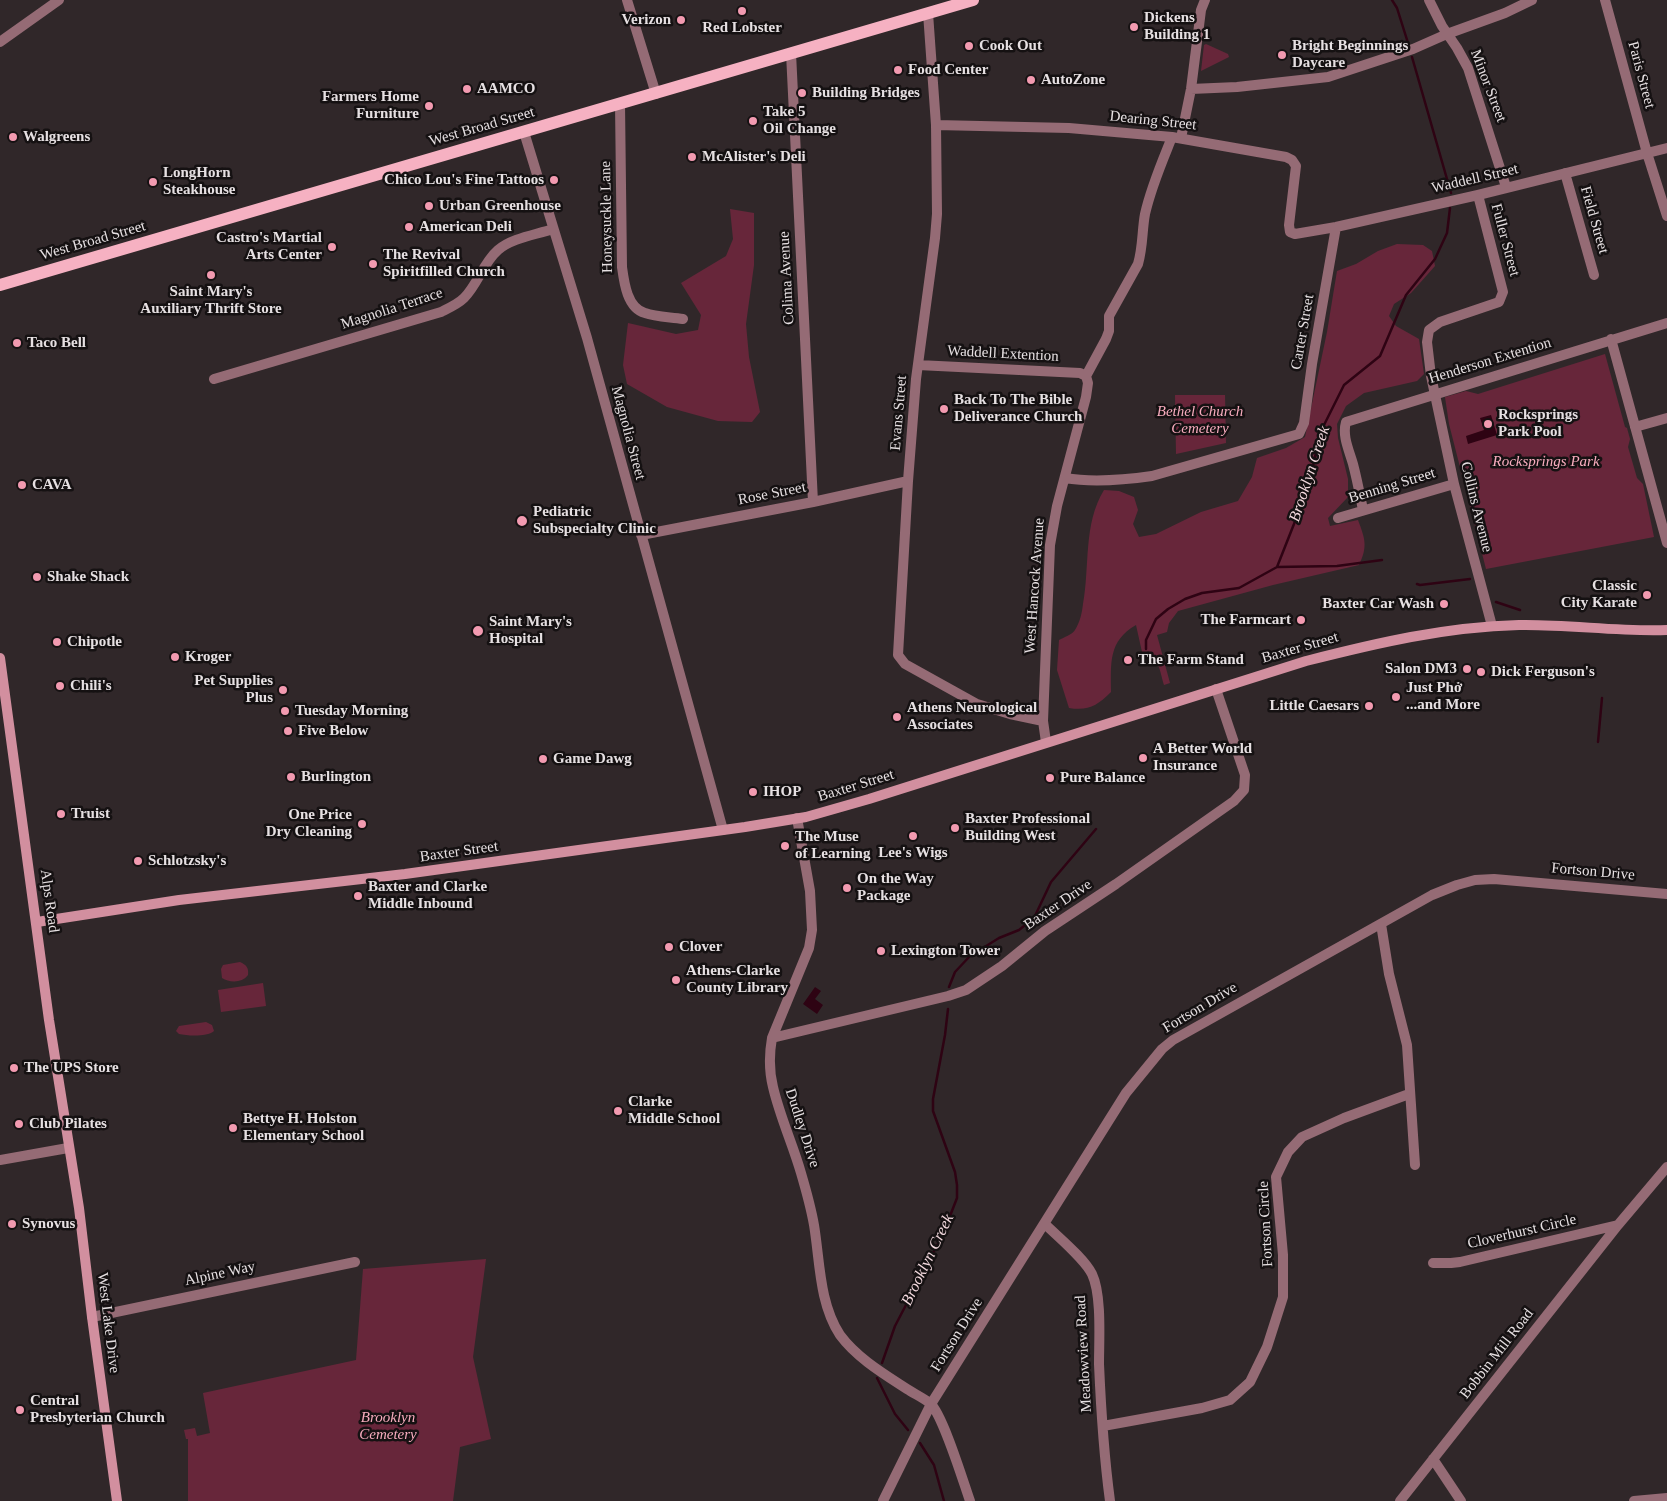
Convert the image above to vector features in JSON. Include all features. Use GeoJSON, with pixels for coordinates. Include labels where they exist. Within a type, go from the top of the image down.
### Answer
{"type":"FeatureCollection","features":[{"type":"Feature","properties":{"kind":"main road","name":"West Broad Street"},"geometry":{"type":"LineString","coordinates":[[0,285],[973,0]]}},
{"type":"Feature","properties":{"kind":"main road","name":"Baxter Street"},"geometry":{"type":"LineString","coordinates":[[37,922],[180,900],[405,874],[798,818],[869,799],[1306,661],[1427,633],[1492,626],[1546,625],[1667,630]]}},
{"type":"Feature","properties":{"kind":"main road","name":"Alps Road"},"geometry":{"type":"LineString","coordinates":[[0,658],[68,1148]]}},
{"type":"Feature","properties":{"kind":"main road","name":"West Lake Drive"},"geometry":{"type":"LineString","coordinates":[[68,1148],[79,1208],[117,1501]]}},
{"type":"Feature","properties":{"kind":"street"},"geometry":{"type":"LineString","coordinates":[[0,42],[59,0]]}},
{"type":"Feature","properties":{"kind":"street"},"geometry":{"type":"LineString","coordinates":[[628,0],[656,94]]}},
{"type":"Feature","properties":{"kind":"street"},"geometry":{"type":"LineString","coordinates":[[1086,376],[1106,339],[1109,316],[1138,264],[1149,198],[1176,137],[1192,90],[1201,10],[1205,0]]}},
{"type":"Feature","properties":{"kind":"street","name":"Minor Street"},"geometry":{"type":"LineString","coordinates":[[1430,0],[1447,34],[1464,59],[1506,187]]}},
{"type":"Feature","properties":{"kind":"street"},"geometry":{"type":"LineString","coordinates":[[1192,90],[1328,77],[1413,49],[1447,34],[1496,17],[1532,0]]}},
{"type":"Feature","properties":{"kind":"street","name":"Paris Street"},"geometry":{"type":"LineString","coordinates":[[1605,0],[1647,153],[1667,216]]}},
{"type":"Feature","properties":{"kind":"street","name":"Evans Street"},"geometry":{"type":"LineString","coordinates":[[928,13],[936,126],[937,186],[935,238],[918,365],[908,481],[898,646],[899,658],[905,664],[978,704],[1010,714],[1043,721]]}},
{"type":"Feature","properties":{"kind":"street","name":"Colima Avenue"},"geometry":{"type":"LineString","coordinates":[[792,53],[813,502]]}},
{"type":"Feature","properties":{"kind":"street","name":"Honeysuckle Lane"},"geometry":{"type":"LineString","coordinates":[[620,104],[622,266],[624,284],[631,302],[643,313],[683,319]]}},
{"type":"Feature","properties":{"kind":"street","name":"Dearing Street"},"geometry":{"type":"LineString","coordinates":[[936,126],[1069,128],[1176,137],[1286,156],[1292,160],[1296,169],[1289,225],[1290,232]]}},
{"type":"Feature","properties":{"kind":"street","name":"Magnolia Street"},"geometry":{"type":"LineString","coordinates":[[524,132],[587,338],[723,830]]}},
{"type":"Feature","properties":{"kind":"street","name":"Waddell Street"},"geometry":{"type":"LineString","coordinates":[[1290,232],[1297,234],[1336,227],[1667,148]]}},
{"type":"Feature","properties":{"kind":"street","name":"Field Street"},"geometry":{"type":"LineString","coordinates":[[1565,173],[1594,275]]}},
{"type":"Feature","properties":{"kind":"street","name":"Fuller Street"},"geometry":{"type":"LineString","coordinates":[[1435,394],[1427,342],[1429,330],[1440,322],[1498,302],[1503,292],[1478,194]]}},
{"type":"Feature","properties":{"kind":"street","name":"Carter Street"},"geometry":{"type":"LineString","coordinates":[[1066,478],[1093,481],[1127,480],[1152,476],[1299,434],[1304,423],[1312,364],[1336,227]]}},
{"type":"Feature","properties":{"kind":"street","name":"Magnolia Terrace"},"geometry":{"type":"LineString","coordinates":[[214,379],[441,312],[465,296],[486,263],[498,249],[512,242],[553,229]]}},
{"type":"Feature","properties":{"kind":"street","name":"Henderson Extention"},"geometry":{"type":"LineString","coordinates":[[1363,510],[1346,445],[1344,429],[1346,422],[1667,323]]}},
{"type":"Feature","properties":{"kind":"street"},"geometry":{"type":"LineString","coordinates":[[1611,339],[1635,427],[1664,520],[1667,543]]}},
{"type":"Feature","properties":{"kind":"street","name":"Waddell Extention"},"geometry":{"type":"LineString","coordinates":[[918,365],[1080,373],[1086,376]]}},
{"type":"Feature","properties":{"kind":"street","name":"West Hancock Avenue"},"geometry":{"type":"LineString","coordinates":[[1046,742],[1043,721],[1050,545],[1057,506],[1086,398],[1088,383],[1086,376]]}},
{"type":"Feature","properties":{"kind":"street","name":"Collins Avenue"},"geometry":{"type":"LineString","coordinates":[[1435,394],[1454,484],[1492,626]]}},
{"type":"Feature","properties":{"kind":"street"},"geometry":{"type":"LineString","coordinates":[[1635,427],[1667,418]]}},
{"type":"Feature","properties":{"kind":"street","name":"Rose Street"},"geometry":{"type":"LineString","coordinates":[[641,534],[813,502],[908,481]]}},
{"type":"Feature","properties":{"kind":"street","name":"Benning Street"},"geometry":{"type":"LineString","coordinates":[[1338,518],[1454,484]]}},
{"type":"Feature","properties":{"kind":"street","name":"Baxter Drive"},"geometry":{"type":"LineString","coordinates":[[772,1038],[948,996],[966,990],[1002,966],[1045,931],[1116,884],[1234,801],[1244,790],[1246,775],[1216,689]]}},
{"type":"Feature","properties":{"kind":"street","name":"Dudley Drive"},"geometry":{"type":"LineString","coordinates":[[798,818],[810,892],[812,930],[809,948],[772,1038],[769,1052],[773,1087],[802,1174],[814,1225],[828,1306],[839,1332],[849,1347],[862,1358],[931,1404]]}},
{"type":"Feature","properties":{"kind":"street","name":"Fortson Drive"},"geometry":{"type":"LineString","coordinates":[[883,1501],[931,1404],[1126,1093],[1162,1049],[1194,1027],[1432,895],[1457,885],[1475,880],[1519,880],[1667,894]]}},
{"type":"Feature","properties":{"kind":"street"},"geometry":{"type":"LineString","coordinates":[[1381,924],[1390,974],[1407,1045],[1415,1165]]}},
{"type":"Feature","properties":{"kind":"street","name":"Fortson Circle"},"geometry":{"type":"LineString","coordinates":[[1103,1426],[1202,1408],[1230,1400],[1250,1382],[1267,1347],[1283,1297],[1284,1283],[1276,1177],[1288,1152],[1302,1136],[1409,1094]]}},
{"type":"Feature","properties":{"kind":"street"},"geometry":{"type":"LineString","coordinates":[[0,1160],[68,1148]]}},
{"type":"Feature","properties":{"kind":"street","name":"Bobbin Mill Road"},"geometry":{"type":"LineString","coordinates":[[1400,1501],[1618,1225],[1667,1167]]}},
{"type":"Feature","properties":{"kind":"street","name":"Meadowview Road"},"geometry":{"type":"LineString","coordinates":[[1045,1224],[1088,1267],[1096,1282],[1099,1366],[1110,1501]]}},
{"type":"Feature","properties":{"kind":"street","name":"Cloverhurst Circle"},"geometry":{"type":"LineString","coordinates":[[1432,1262],[1460,1262],[1618,1225]]}},
{"type":"Feature","properties":{"kind":"street","name":"Alpine Way"},"geometry":{"type":"LineString","coordinates":[[92,1316],[355,1262]]}},
{"type":"Feature","properties":{"kind":"street"},"geometry":{"type":"LineString","coordinates":[[931,1404],[944,1428],[970,1501]]}},
{"type":"Feature","properties":{"kind":"street"},"geometry":{"type":"LineString","coordinates":[[1434,1459],[1461,1501]]}},
{"type":"Feature","properties":{"kind":"street"},"geometry":{"type":"LineString","coordinates":[[1634,1501],[1667,1498]]}},
{"type":"Feature","properties":{"kind":"green space"},"geometry":{"type":"Polygon","coordinates":[[[1206,44],[1228,54],[1229,57],[1201,71],[1204,45],[1206,44]]]}},
{"type":"Feature","properties":{"kind":"green space"},"geometry":{"type":"Polygon","coordinates":[[[730,209],[754,213],[754,265],[746,324],[749,357],[760,412],[752,422],[718,421],[667,407],[627,384],[623,365],[628,323],[676,334],[698,330],[701,315],[681,283],[726,256],[733,239],[730,209]]]}},
{"type":"Feature","properties":{"kind":"green space"},"geometry":{"type":"Polygon","coordinates":[[[1397,244],[1423,245],[1432,251],[1435,266],[1411,293],[1394,304],[1389,316],[1396,326],[1419,339],[1424,374],[1417,381],[1364,393],[1346,406],[1337,424],[1338,438],[1348,479],[1348,497],[1328,518],[1330,526],[1358,520],[1365,542],[1364,553],[1359,565],[1273,585],[1178,611],[1169,623],[1167,632],[1157,635],[1170,683],[1164,685],[1156,661],[1142,652],[1136,625],[1120,638],[1113,654],[1111,692],[1101,701],[1087,708],[1069,708],[1057,670],[1059,640],[1074,632],[1082,611],[1090,531],[1097,503],[1104,490],[1119,491],[1134,497],[1138,510],[1133,524],[1139,537],[1156,534],[1201,512],[1238,501],[1252,477],[1257,458],[1286,448],[1305,437],[1327,332],[1337,271],[1397,244]]]}},
{"type":"Feature","properties":{"kind":"green space","name":"Rocksprings Park"},"geometry":{"type":"Polygon","coordinates":[[[1605,354],[1630,439],[1628,447],[1637,478],[1643,484],[1654,537],[1486,569],[1449,424],[1445,397],[1466,391],[1478,394],[1605,354]]]}},
{"type":"Feature","properties":{"kind":"green space","name":"Bethel Church Cemetery"},"geometry":{"type":"Polygon","coordinates":[[[1175,395],[1225,395],[1226,443],[1176,454],[1175,395]]]}},
{"type":"Feature","properties":{"kind":"green space"},"geometry":{"type":"Polygon","coordinates":[[[240,962],[245,965],[248,972],[248,975],[243,980],[229,981],[222,978],[221,969],[223,965],[240,962]]]}},
{"type":"Feature","properties":{"kind":"green space"},"geometry":{"type":"Polygon","coordinates":[[[263,983],[266,1006],[221,1012],[218,990],[263,983]]]}},
{"type":"Feature","properties":{"kind":"green space"},"geometry":{"type":"Polygon","coordinates":[[[206,1022],[212,1025],[214,1031],[211,1033],[192,1036],[179,1034],[176,1031],[179,1026],[206,1022]]]}},
{"type":"Feature","properties":{"kind":"green space","name":"Brooklyn Cemetery"},"geometry":{"type":"Polygon","coordinates":[[[486,1259],[473,1357],[491,1439],[460,1447],[453,1501],[188,1501],[188,1439],[186,1439],[184,1430],[195,1428],[197,1436],[210,1433],[203,1393],[356,1360],[363,1269],[486,1259]]]}},
{"type":"Feature","properties":{"kind":"shaded area","name":"Rocksprings Park Pool"},"geometry":{"type":"Polygon","coordinates":[[[1491,415],[1497,435],[1468,444],[1466,436],[1484,430],[1480,418],[1491,415]]]}},
{"type":"Feature","properties":{"kind":"shaded area"},"geometry":{"type":"Polygon","coordinates":[[[815,987],[821,991],[815,999],[823,1005],[817,1014],[803,1004],[815,987]]]}},
{"type":"Feature","properties":{"kind":"waterway","name":"Brooklyn Creek"},"geometry":{"type":"LineString","coordinates":[[1392,0],[1397,8],[1408,43]]}},
{"type":"Feature","properties":{"kind":"waterway","name":"Brooklyn Creek"},"geometry":{"type":"LineString","coordinates":[[1412,57],[1451,193]]}},
{"type":"Feature","properties":{"kind":"waterway","name":"Brooklyn Creek"},"geometry":{"type":"LineString","coordinates":[[1277,567],[1309,486],[1320,433],[1344,385],[1380,356],[1406,295],[1435,259],[1447,233],[1450,208]]}},
{"type":"Feature","properties":{"kind":"waterway"},"geometry":{"type":"LineString","coordinates":[[1146,649],[1146,640],[1156,619],[1185,599],[1202,593],[1239,588],[1277,567],[1337,566],[1382,560]]}},
{"type":"Feature","properties":{"kind":"waterway"},"geometry":{"type":"LineString","coordinates":[[1417,584],[1470,579]]}},
{"type":"Feature","properties":{"kind":"waterway"},"geometry":{"type":"LineString","coordinates":[[1496,602],[1520,610]]}},
{"type":"Feature","properties":{"kind":"waterway"},"geometry":{"type":"LineString","coordinates":[[1598,742],[1602,698]]}},
{"type":"Feature","properties":{"kind":"waterway","name":"Brooklyn Creek"},"geometry":{"type":"LineString","coordinates":[[949,987],[955,972],[970,956],[999,938],[1019,930],[1034,918],[1051,882],[1096,829]]}},
{"type":"Feature","properties":{"kind":"waterway","name":"Brooklyn Creek"},"geometry":{"type":"LineString","coordinates":[[882,1363],[895,1326],[943,1234],[957,1198],[955,1172],[933,1111],[933,1099],[948,1009]]}},
{"type":"Feature","properties":{"kind":"waterway","name":"Brooklyn Creek"},"geometry":{"type":"LineString","coordinates":[[877,1378],[895,1414],[908,1430]]}},
{"type":"Feature","properties":{"kind":"waterway","name":"Brooklyn Creek"},"geometry":{"type":"LineString","coordinates":[[920,1443],[934,1465],[944,1501]]}},
{"type":"Feature","properties":{"kind":"place","name":"Red Lobster"},"geometry":{"type":"Point","coordinates":[742,11]}},
{"type":"Feature","properties":{"kind":"place","name":"Verizon"},"geometry":{"type":"Point","coordinates":[681,20]}},
{"type":"Feature","properties":{"kind":"place","name":"Dickens Building 1"},"geometry":{"type":"Point","coordinates":[1134,27]}},
{"type":"Feature","properties":{"kind":"place","name":"Cook Out"},"geometry":{"type":"Point","coordinates":[969,46]}},
{"type":"Feature","properties":{"kind":"place","name":"Bright Beginnings Daycare"},"geometry":{"type":"Point","coordinates":[1282,55]}},
{"type":"Feature","properties":{"kind":"place","name":"Food Center"},"geometry":{"type":"Point","coordinates":[898,70]}},
{"type":"Feature","properties":{"kind":"place","name":"AutoZone"},"geometry":{"type":"Point","coordinates":[1031,80]}},
{"type":"Feature","properties":{"kind":"place","name":"AAMCO"},"geometry":{"type":"Point","coordinates":[467,89]}},
{"type":"Feature","properties":{"kind":"place","name":"Building Bridges"},"geometry":{"type":"Point","coordinates":[802,93]}},
{"type":"Feature","properties":{"kind":"place","name":"Farmers Home Furniture"},"geometry":{"type":"Point","coordinates":[429,106]}},
{"type":"Feature","properties":{"kind":"place","name":"Take 5 Oil Change"},"geometry":{"type":"Point","coordinates":[753,121]}},
{"type":"Feature","properties":{"kind":"place","name":"Walgreens"},"geometry":{"type":"Point","coordinates":[13,137]}},
{"type":"Feature","properties":{"kind":"place","name":"McAlister's Deli"},"geometry":{"type":"Point","coordinates":[692,157]}},
{"type":"Feature","properties":{"kind":"place","name":"Chico Lou's Fine Tattoos"},"geometry":{"type":"Point","coordinates":[554,180]}},
{"type":"Feature","properties":{"kind":"place","name":"LongHorn Steakhouse"},"geometry":{"type":"Point","coordinates":[153,182]}},
{"type":"Feature","properties":{"kind":"place","name":"Urban Greenhouse"},"geometry":{"type":"Point","coordinates":[429,206]}},
{"type":"Feature","properties":{"kind":"place","name":"American Deli"},"geometry":{"type":"Point","coordinates":[409,227]}},
{"type":"Feature","properties":{"kind":"place","name":"Castro's Martial Arts Center"},"geometry":{"type":"Point","coordinates":[332,247]}},
{"type":"Feature","properties":{"kind":"place","name":"The Revival Spiritfilled Church"},"geometry":{"type":"Point","coordinates":[373,264]}},
{"type":"Feature","properties":{"kind":"place","name":"Saint Mary's Auxiliary Thrift Store"},"geometry":{"type":"Point","coordinates":[211,275]}},
{"type":"Feature","properties":{"kind":"place","name":"Taco Bell"},"geometry":{"type":"Point","coordinates":[17,343]}},
{"type":"Feature","properties":{"kind":"place","name":"Back To The Bible Deliverance Church"},"geometry":{"type":"Point","coordinates":[944,409]}},
{"type":"Feature","properties":{"kind":"place","name":"Rocksprings Park Pool"},"geometry":{"type":"Point","coordinates":[1488,424]}},
{"type":"Feature","properties":{"kind":"place","name":"CAVA"},"geometry":{"type":"Point","coordinates":[22,485]}},
{"type":"Feature","properties":{"kind":"place","name":"Pediatric Subspecialty Clinic"},"geometry":{"type":"Point","coordinates":[522,521]}},
{"type":"Feature","properties":{"kind":"place","name":"Shake Shack"},"geometry":{"type":"Point","coordinates":[37,577]}},
{"type":"Feature","properties":{"kind":"place","name":"Classic City Karate"},"geometry":{"type":"Point","coordinates":[1647,595]}},
{"type":"Feature","properties":{"kind":"place","name":"Baxter Car Wash"},"geometry":{"type":"Point","coordinates":[1444,604]}},
{"type":"Feature","properties":{"kind":"place","name":"The Farmcart"},"geometry":{"type":"Point","coordinates":[1301,620]}},
{"type":"Feature","properties":{"kind":"place","name":"Saint Mary's Hospital"},"geometry":{"type":"Point","coordinates":[478,631]}},
{"type":"Feature","properties":{"kind":"place","name":"Chipotle"},"geometry":{"type":"Point","coordinates":[57,642]}},
{"type":"Feature","properties":{"kind":"place","name":"Kroger"},"geometry":{"type":"Point","coordinates":[175,657]}},
{"type":"Feature","properties":{"kind":"place","name":"The Farm Stand"},"geometry":{"type":"Point","coordinates":[1128,660]}},
{"type":"Feature","properties":{"kind":"place","name":"Salon DM3"},"geometry":{"type":"Point","coordinates":[1467,669]}},
{"type":"Feature","properties":{"kind":"place","name":"Dick Ferguson's"},"geometry":{"type":"Point","coordinates":[1481,672]}},
{"type":"Feature","properties":{"kind":"place","name":"Chili's"},"geometry":{"type":"Point","coordinates":[60,686]}},
{"type":"Feature","properties":{"kind":"place","name":"Pet Supplies Plus"},"geometry":{"type":"Point","coordinates":[283,690]}},
{"type":"Feature","properties":{"kind":"place","name":"Just Phở ...and More"},"geometry":{"type":"Point","coordinates":[1396,697]}},
{"type":"Feature","properties":{"kind":"place","name":"Little Caesars"},"geometry":{"type":"Point","coordinates":[1369,706]}},
{"type":"Feature","properties":{"kind":"place","name":"Tuesday Morning"},"geometry":{"type":"Point","coordinates":[285,711]}},
{"type":"Feature","properties":{"kind":"place","name":"Athens Neurological Associates"},"geometry":{"type":"Point","coordinates":[897,717]}},
{"type":"Feature","properties":{"kind":"place","name":"Five Below"},"geometry":{"type":"Point","coordinates":[288,731]}},
{"type":"Feature","properties":{"kind":"place","name":"A Better World Insurance"},"geometry":{"type":"Point","coordinates":[1143,758]}},
{"type":"Feature","properties":{"kind":"place","name":"Game Dawg"},"geometry":{"type":"Point","coordinates":[543,759]}},
{"type":"Feature","properties":{"kind":"place","name":"Burlington"},"geometry":{"type":"Point","coordinates":[291,777]}},
{"type":"Feature","properties":{"kind":"place","name":"Pure Balance"},"geometry":{"type":"Point","coordinates":[1050,778]}},
{"type":"Feature","properties":{"kind":"place","name":"IHOP"},"geometry":{"type":"Point","coordinates":[753,792]}},
{"type":"Feature","properties":{"kind":"place","name":"Truist"},"geometry":{"type":"Point","coordinates":[61,814]}},
{"type":"Feature","properties":{"kind":"place","name":"One Price Dry Cleaning"},"geometry":{"type":"Point","coordinates":[362,824]}},
{"type":"Feature","properties":{"kind":"place","name":"Baxter Professional Building West"},"geometry":{"type":"Point","coordinates":[955,828]}},
{"type":"Feature","properties":{"kind":"place","name":"Lee's Wigs"},"geometry":{"type":"Point","coordinates":[913,836]}},
{"type":"Feature","properties":{"kind":"place","name":"The Muse of Learning"},"geometry":{"type":"Point","coordinates":[785,846]}},
{"type":"Feature","properties":{"kind":"place","name":"Schlotzsky's"},"geometry":{"type":"Point","coordinates":[138,861]}},
{"type":"Feature","properties":{"kind":"place","name":"On the Way Package"},"geometry":{"type":"Point","coordinates":[847,888]}},
{"type":"Feature","properties":{"kind":"place","name":"Baxter and Clarke Middle Inbound"},"geometry":{"type":"Point","coordinates":[358,896]}},
{"type":"Feature","properties":{"kind":"place","name":"Clover"},"geometry":{"type":"Point","coordinates":[669,947]}},
{"type":"Feature","properties":{"kind":"place","name":"Lexington Tower"},"geometry":{"type":"Point","coordinates":[881,951]}},
{"type":"Feature","properties":{"kind":"place","name":"Athens-Clarke County Library"},"geometry":{"type":"Point","coordinates":[676,980]}},
{"type":"Feature","properties":{"kind":"place","name":"The UPS Store"},"geometry":{"type":"Point","coordinates":[14,1068]}},
{"type":"Feature","properties":{"kind":"place","name":"Clarke Middle School"},"geometry":{"type":"Point","coordinates":[618,1111]}},
{"type":"Feature","properties":{"kind":"place","name":"Club Pilates"},"geometry":{"type":"Point","coordinates":[19,1124]}},
{"type":"Feature","properties":{"kind":"place","name":"Bettye H. Holston Elementary School"},"geometry":{"type":"Point","coordinates":[233,1128]}},
{"type":"Feature","properties":{"kind":"place","name":"Synovus"},"geometry":{"type":"Point","coordinates":[12,1224]}},
{"type":"Feature","properties":{"kind":"place","name":"Central Presbyterian Church"},"geometry":{"type":"Point","coordinates":[20,1410]}}]}
